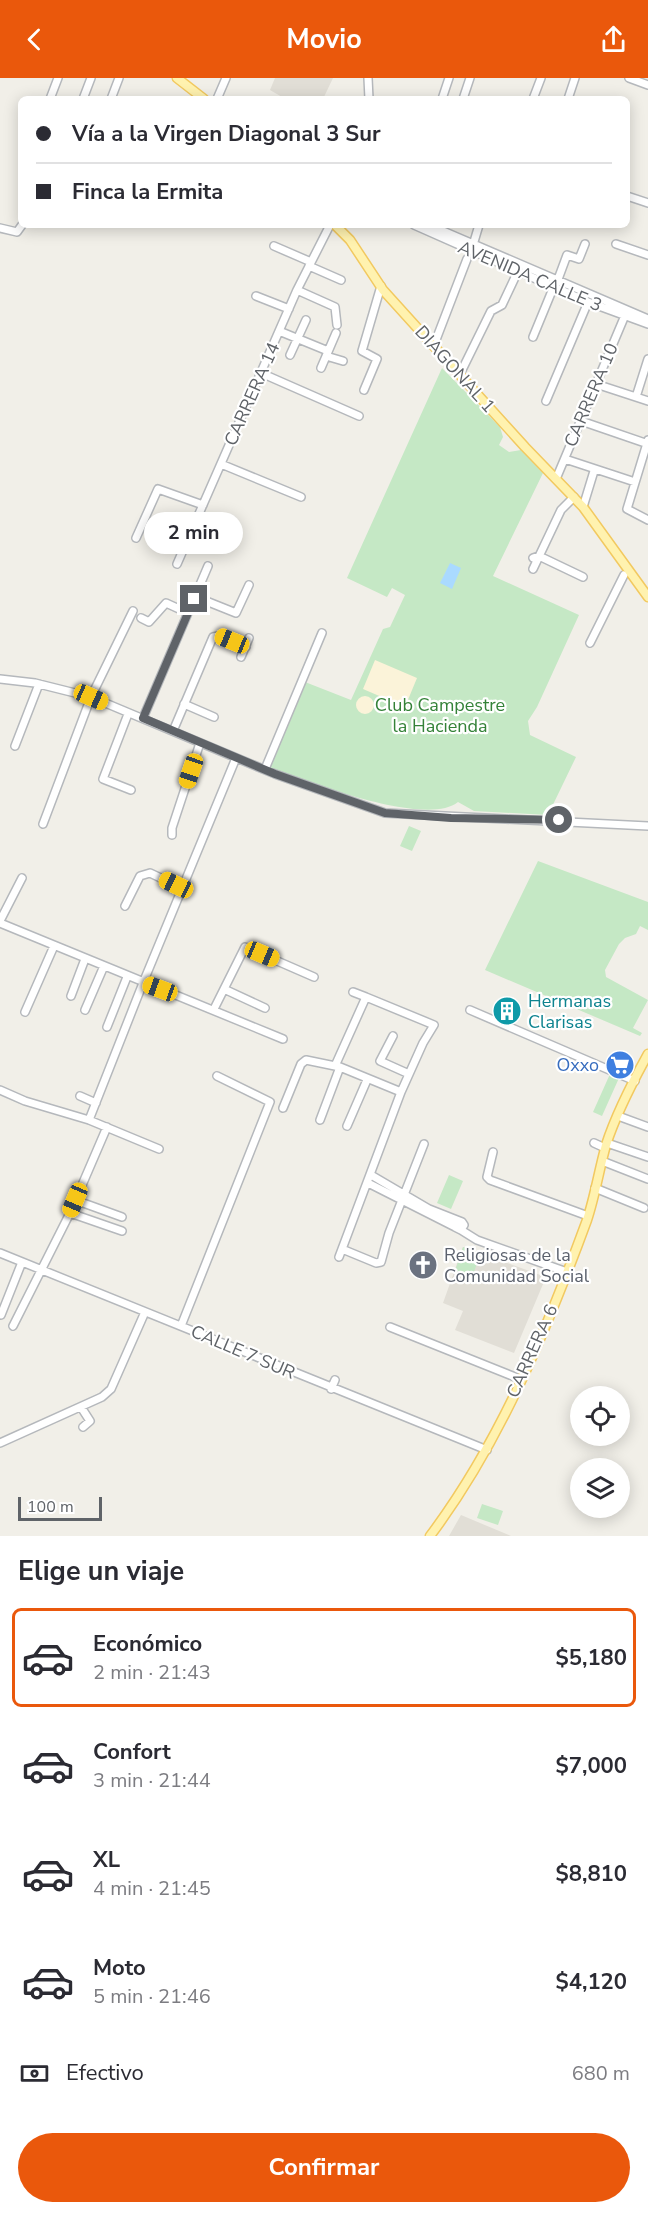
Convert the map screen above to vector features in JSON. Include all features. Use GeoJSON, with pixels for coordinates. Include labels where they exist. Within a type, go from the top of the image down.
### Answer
{"type":"FeatureCollection","features":[{"type":"Feature","properties":{"kind":"main road"},"geometry":{"type":"LineString","coordinates":[[177,78],[198,96]]}},
{"type":"Feature","properties":{"kind":"main road","name":"DIAGONAL 1"},"geometry":{"type":"LineString","coordinates":[[338,228],[350,240],[381,286],[583,507],[648,597]]}},
{"type":"Feature","properties":{"kind":"main road","name":"CARRERA 6"},"geometry":{"type":"LineString","coordinates":[[430,1536],[457,1500],[487,1450],[520,1379],[567,1272],[588,1216],[606,1145],[648,1054]]}},
{"type":"Feature","properties":{"kind":"street"},"geometry":{"type":"LineString","coordinates":[[51,96],[58,78]]}},
{"type":"Feature","properties":{"kind":"street"},"geometry":{"type":"LineString","coordinates":[[84,96],[91,78]]}},
{"type":"Feature","properties":{"kind":"street"},"geometry":{"type":"LineString","coordinates":[[112,96],[119,78]]}},
{"type":"Feature","properties":{"kind":"street"},"geometry":{"type":"LineString","coordinates":[[218,96],[226,78]]}},
{"type":"Feature","properties":{"kind":"street"},"geometry":{"type":"LineString","coordinates":[[368,78],[369,96]]}},
{"type":"Feature","properties":{"kind":"street"},"geometry":{"type":"LineString","coordinates":[[443,96],[449,78]]}},
{"type":"Feature","properties":{"kind":"street"},"geometry":{"type":"LineString","coordinates":[[464,96],[470,78]]}},
{"type":"Feature","properties":{"kind":"street"},"geometry":{"type":"LineString","coordinates":[[534,96],[541,78]]}},
{"type":"Feature","properties":{"kind":"street"},"geometry":{"type":"LineString","coordinates":[[569,96],[576,78]]}},
{"type":"Feature","properties":{"kind":"street"},"geometry":{"type":"LineString","coordinates":[[629,78],[648,85]]}},
{"type":"Feature","properties":{"kind":"street"},"geometry":{"type":"LineString","coordinates":[[630,197],[648,203]]}},
{"type":"Feature","properties":{"kind":"street"},"geometry":{"type":"LineString","coordinates":[[0,228],[21,228]]}},
{"type":"Feature","properties":{"kind":"street","name":"CARRERA 14"},"geometry":{"type":"LineString","coordinates":[[177,564],[297,290],[328,228]]}},
{"type":"Feature","properties":{"kind":"street","name":"AVENIDA CALLE 3"},"geometry":{"type":"LineString","coordinates":[[421,228],[518,271],[556,284],[588,302],[648,319]]}},
{"type":"Feature","properties":{"kind":"street","name":"AVENIDA CALLE 3"},"geometry":{"type":"LineString","coordinates":[[436,228],[648,324]]}},
{"type":"Feature","properties":{"kind":"street"},"geometry":{"type":"LineString","coordinates":[[473,245],[478,228]]}},
{"type":"Feature","properties":{"kind":"street"},"geometry":{"type":"LineString","coordinates":[[533,337],[567,255],[579,259],[585,244]]}},
{"type":"Feature","properties":{"kind":"street"},"geometry":{"type":"LineString","coordinates":[[616,244],[648,255]]}},
{"type":"Feature","properties":{"kind":"street"},"geometry":{"type":"LineString","coordinates":[[274,246],[341,280]]}},
{"type":"Feature","properties":{"kind":"street"},"geometry":{"type":"LineString","coordinates":[[434,345],[467,259]]}},
{"type":"Feature","properties":{"kind":"street"},"geometry":{"type":"LineString","coordinates":[[460,374],[491,311],[502,305],[518,271]]}},
{"type":"Feature","properties":{"kind":"street"},"geometry":{"type":"LineString","coordinates":[[364,390],[377,359],[362,351],[381,286]]}},
{"type":"Feature","properties":{"kind":"street"},"geometry":{"type":"LineString","coordinates":[[297,290],[335,306],[336,329],[321,368]]}},
{"type":"Feature","properties":{"kind":"street"},"geometry":{"type":"LineString","coordinates":[[256,296],[289,309]]}},
{"type":"Feature","properties":{"kind":"street"},"geometry":{"type":"LineString","coordinates":[[546,401],[588,302]]}},
{"type":"Feature","properties":{"kind":"street","name":"CARRERA 10"},"geometry":{"type":"LineString","coordinates":[[556,479],[626,313]]}},
{"type":"Feature","properties":{"kind":"street"},"geometry":{"type":"LineString","coordinates":[[290,355],[306,320]]}},
{"type":"Feature","properties":{"kind":"street"},"geometry":{"type":"LineString","coordinates":[[279,331],[298,338],[343,362]]}},
{"type":"Feature","properties":{"kind":"street"},"geometry":{"type":"LineString","coordinates":[[636,397],[648,359]]}},
{"type":"Feature","properties":{"kind":"street"},"geometry":{"type":"LineString","coordinates":[[261,373],[359,416]]}},
{"type":"Feature","properties":{"kind":"street"},"geometry":{"type":"LineString","coordinates":[[596,384],[648,401]]}},
{"type":"Feature","properties":{"kind":"street"},"geometry":{"type":"LineString","coordinates":[[581,421],[648,442],[627,509],[648,520]]}},
{"type":"Feature","properties":{"kind":"street"},"geometry":{"type":"LineString","coordinates":[[565,459],[594,471],[635,482]]}},
{"type":"Feature","properties":{"kind":"street"},"geometry":{"type":"LineString","coordinates":[[221,464],[301,497]]}},
{"type":"Feature","properties":{"kind":"street"},"geometry":{"type":"LineString","coordinates":[[583,507],[594,471]]}},
{"type":"Feature","properties":{"kind":"street"},"geometry":{"type":"LineString","coordinates":[[136,538],[158,489],[203,505]]}},
{"type":"Feature","properties":{"kind":"street"},"geometry":{"type":"LineString","coordinates":[[533,569],[536,557],[564,507],[574,497]]}},
{"type":"Feature","properties":{"kind":"street"},"geometry":{"type":"LineString","coordinates":[[158,536],[165,519],[192,530]]}},
{"type":"Feature","properties":{"kind":"street"},"geometry":{"type":"LineString","coordinates":[[536,557],[583,577]]}},
{"type":"Feature","properties":{"kind":"street"},"geometry":{"type":"LineString","coordinates":[[143,718],[208,566]]}},
{"type":"Feature","properties":{"kind":"street"},"geometry":{"type":"LineString","coordinates":[[590,643],[624,576]]}},
{"type":"Feature","properties":{"kind":"street"},"geometry":{"type":"LineString","coordinates":[[196,597],[236,613],[249,585]]}},
{"type":"Feature","properties":{"kind":"street"},"geometry":{"type":"LineString","coordinates":[[141,618],[149,622],[166,603],[188,613]]}},
{"type":"Feature","properties":{"kind":"street"},"geometry":{"type":"LineString","coordinates":[[43,824],[91,697],[133,610]]}},
{"type":"Feature","properties":{"kind":"street"},"geometry":{"type":"LineString","coordinates":[[265,769],[322,633]]}},
{"type":"Feature","properties":{"kind":"street"},"geometry":{"type":"LineString","coordinates":[[173,731],[213,637],[218,636],[246,647]]}},
{"type":"Feature","properties":{"kind":"street"},"geometry":{"type":"LineString","coordinates":[[241,657],[249,638]]}},
{"type":"Feature","properties":{"kind":"street"},"geometry":{"type":"LineString","coordinates":[[0,679],[39,684],[91,697],[236,758],[385,813],[648,826]]}},
{"type":"Feature","properties":{"kind":"street"},"geometry":{"type":"LineString","coordinates":[[15,746],[39,684]]}},
{"type":"Feature","properties":{"kind":"street"},"geometry":{"type":"LineString","coordinates":[[184,704],[214,717]]}},
{"type":"Feature","properties":{"kind":"street"},"geometry":{"type":"LineString","coordinates":[[128,714],[104,779],[131,790]]}},
{"type":"Feature","properties":{"kind":"street"},"geometry":{"type":"LineString","coordinates":[[172,835],[172,828],[200,743]]}},
{"type":"Feature","properties":{"kind":"street"},"geometry":{"type":"LineString","coordinates":[[89,1120],[236,758]]}},
{"type":"Feature","properties":{"kind":"street"},"geometry":{"type":"LineString","coordinates":[[125,906],[140,876],[150,873],[182,888]]}},
{"type":"Feature","properties":{"kind":"street"},"geometry":{"type":"LineString","coordinates":[[22,878],[0,922],[127,977],[214,1009],[283,1039]]}},
{"type":"Feature","properties":{"kind":"street"},"geometry":{"type":"LineString","coordinates":[[25,1012],[54,946]]}},
{"type":"Feature","properties":{"kind":"street"},"geometry":{"type":"LineString","coordinates":[[214,1009],[245,947],[314,977]]}},
{"type":"Feature","properties":{"kind":"street"},"geometry":{"type":"LineString","coordinates":[[71,996],[85,958]]}},
{"type":"Feature","properties":{"kind":"street"},"geometry":{"type":"LineString","coordinates":[[85,1010],[104,966]]}},
{"type":"Feature","properties":{"kind":"street"},"geometry":{"type":"LineString","coordinates":[[107,1027],[127,977]]}},
{"type":"Feature","properties":{"kind":"street"},"geometry":{"type":"LineString","coordinates":[[224,989],[265,1008]]}},
{"type":"Feature","properties":{"kind":"street"},"geometry":{"type":"LineString","coordinates":[[339,1257],[401,1092],[434,1025],[353,992]]}},
{"type":"Feature","properties":{"kind":"street"},"geometry":{"type":"LineString","coordinates":[[320,1120],[366,997]]}},
{"type":"Feature","properties":{"kind":"street"},"geometry":{"type":"LineString","coordinates":[[470,1010],[635,1081]]}},
{"type":"Feature","properties":{"kind":"street"},"geometry":{"type":"LineString","coordinates":[[393,1036],[380,1061],[409,1074]]}},
{"type":"Feature","properties":{"kind":"street"},"geometry":{"type":"LineString","coordinates":[[283,1108],[301,1064],[306,1060],[338,1067],[401,1092]]}},
{"type":"Feature","properties":{"kind":"street"},"geometry":{"type":"LineString","coordinates":[[181,1326],[270,1102],[217,1076]]}},
{"type":"Feature","properties":{"kind":"street"},"geometry":{"type":"LineString","coordinates":[[347,1126],[367,1080]]}},
{"type":"Feature","properties":{"kind":"street"},"geometry":{"type":"LineString","coordinates":[[0,1090],[25,1101],[89,1120],[159,1149]]}},
{"type":"Feature","properties":{"kind":"street"},"geometry":{"type":"LineString","coordinates":[[80,1096],[96,1103]]}},
{"type":"Feature","properties":{"kind":"street"},"geometry":{"type":"LineString","coordinates":[[618,1116],[648,1127]]}},
{"type":"Feature","properties":{"kind":"street"},"geometry":{"type":"LineString","coordinates":[[13,1326],[70,1213],[107,1127]]}},
{"type":"Feature","properties":{"kind":"street"},"geometry":{"type":"LineString","coordinates":[[594,1143],[648,1157]]}},
{"type":"Feature","properties":{"kind":"street"},"geometry":{"type":"LineString","coordinates":[[342,1249],[376,1263],[381,1262],[424,1144]]}},
{"type":"Feature","properties":{"kind":"street"},"geometry":{"type":"LineString","coordinates":[[493,1152],[487,1177],[490,1180],[588,1216]]}},
{"type":"Feature","properties":{"kind":"street"},"geometry":{"type":"LineString","coordinates":[[602,1161],[648,1179]]}},
{"type":"Feature","properties":{"kind":"street"},"geometry":{"type":"LineString","coordinates":[[371,1174],[403,1197],[458,1226],[477,1240],[567,1272]]}},
{"type":"Feature","properties":{"kind":"street"},"geometry":{"type":"LineString","coordinates":[[375,1187],[379,1180]]}},
{"type":"Feature","properties":{"kind":"street"},"geometry":{"type":"LineString","coordinates":[[368,1183],[403,1197]]}},
{"type":"Feature","properties":{"kind":"street"},"geometry":{"type":"LineString","coordinates":[[595,1188],[644,1208]]}},
{"type":"Feature","properties":{"kind":"street"},"geometry":{"type":"LineString","coordinates":[[75,1200],[122,1217]]}},
{"type":"Feature","properties":{"kind":"street"},"geometry":{"type":"LineString","coordinates":[[70,1213],[122,1231]]}},
{"type":"Feature","properties":{"kind":"street","name":"CALLE 7 SUR"},"geometry":{"type":"LineString","coordinates":[[0,1253],[331,1389],[487,1450]]}},
{"type":"Feature","properties":{"kind":"street"},"geometry":{"type":"LineString","coordinates":[[1,1315],[22,1262]]}},
{"type":"Feature","properties":{"kind":"street"},"geometry":{"type":"LineString","coordinates":[[0,1443],[102,1397],[111,1389],[145,1312]]}},
{"type":"Feature","properties":{"kind":"street"},"geometry":{"type":"LineString","coordinates":[[390,1327],[520,1379]]}},
{"type":"Feature","properties":{"kind":"street"},"geometry":{"type":"LineString","coordinates":[[331,1389],[335,1380]]}},
{"type":"Feature","properties":{"kind":"street"},"geometry":{"type":"LineString","coordinates":[[81,1407],[90,1421],[83,1427]]}},
{"type":"Feature","properties":{"kind":"shaded area"},"geometry":{"type":"Polygon","coordinates":[[[275,78],[333,78],[324,96],[280,96],[270,90],[275,78]]]}},
{"type":"Feature","properties":{"kind":"shaded area"},"geometry":{"type":"Polygon","coordinates":[[[463,1247],[546,1277],[514,1353],[455,1330],[463,1311],[443,1303],[463,1247]]]}},
{"type":"Feature","properties":{"kind":"shaded area"},"geometry":{"type":"Polygon","coordinates":[[[461,1515],[511,1536],[449,1536],[461,1515]]]}},
{"type":"Feature","properties":{"kind":"green space","name":"Club Campestre la Hacienda"},"geometry":{"type":"Polygon","coordinates":[[[442,368],[500,427],[503,437],[499,445],[509,452],[521,450],[543,473],[493,576],[579,615],[537,707],[528,721],[530,735],[576,757],[548,815],[474,811],[458,802],[442,809],[394,806],[366,800],[270,768],[305,682],[351,700],[383,629],[390,627],[405,595],[392,588],[387,597],[347,578],[442,368]]]}},
{"type":"Feature","properties":{"kind":"green space"},"geometry":{"type":"Polygon","coordinates":[[[409,826],[421,831],[412,851],[400,846],[409,826]]]}},
{"type":"Feature","properties":{"kind":"green space"},"geometry":{"type":"Polygon","coordinates":[[[538,861],[648,902],[648,930],[640,926],[636,934],[625,938],[619,944],[605,970],[606,977],[648,1000],[633,1028],[642,1033],[640,1036],[485,970],[538,861]]]}},
{"type":"Feature","properties":{"kind":"green space"},"geometry":{"type":"Polygon","coordinates":[[[610,1074],[619,1078],[602,1116],[593,1112],[610,1074]]]}},
{"type":"Feature","properties":{"kind":"green space"},"geometry":{"type":"Polygon","coordinates":[[[449,1175],[463,1181],[451,1209],[437,1203],[449,1175]]]}},
{"type":"Feature","properties":{"kind":"green space"},"geometry":{"type":"Polygon","coordinates":[[[463,1247],[481,1253],[472,1277],[455,1271],[463,1247]]]}},
{"type":"Feature","properties":{"kind":"green space"},"geometry":{"type":"Polygon","coordinates":[[[482,1504],[503,1511],[498,1525],[477,1518],[482,1504]]]}},
{"type":"Feature","properties":{"kind":"sand"},"geometry":{"type":"Polygon","coordinates":[[[375,660],[417,678],[405,707],[363,689],[375,660]]]}},
{"type":"Feature","properties":{"kind":"sand"},"geometry":{"type":"Polygon","coordinates":[[[361,696],[369,696],[374,701],[372,712],[361,714],[356,709],[356,701],[361,696]]]}},
{"type":"Feature","properties":{"kind":"water"},"geometry":{"type":"Polygon","coordinates":[[[450,563],[461,568],[452,589],[440,583],[450,563]]]}},
{"type":"Feature","properties":{"kind":"place","name":"Hermanas Clarisas"},"geometry":{"type":"Point","coordinates":[507,1011]}},
{"type":"Feature","properties":{"kind":"place","name":"Oxxo"},"geometry":{"type":"Point","coordinates":[620,1065]}},
{"type":"Feature","properties":{"kind":"place","name":"Religiosas de la Comunidad Social"},"geometry":{"type":"Point","coordinates":[423,1265]}},
{"type":"Feature","properties":{"kind":"route"},"geometry":{"type":"LineString","coordinates":[[194,599],[143,718],[275,774],[385,813],[451,818],[559,820]]}}]}
